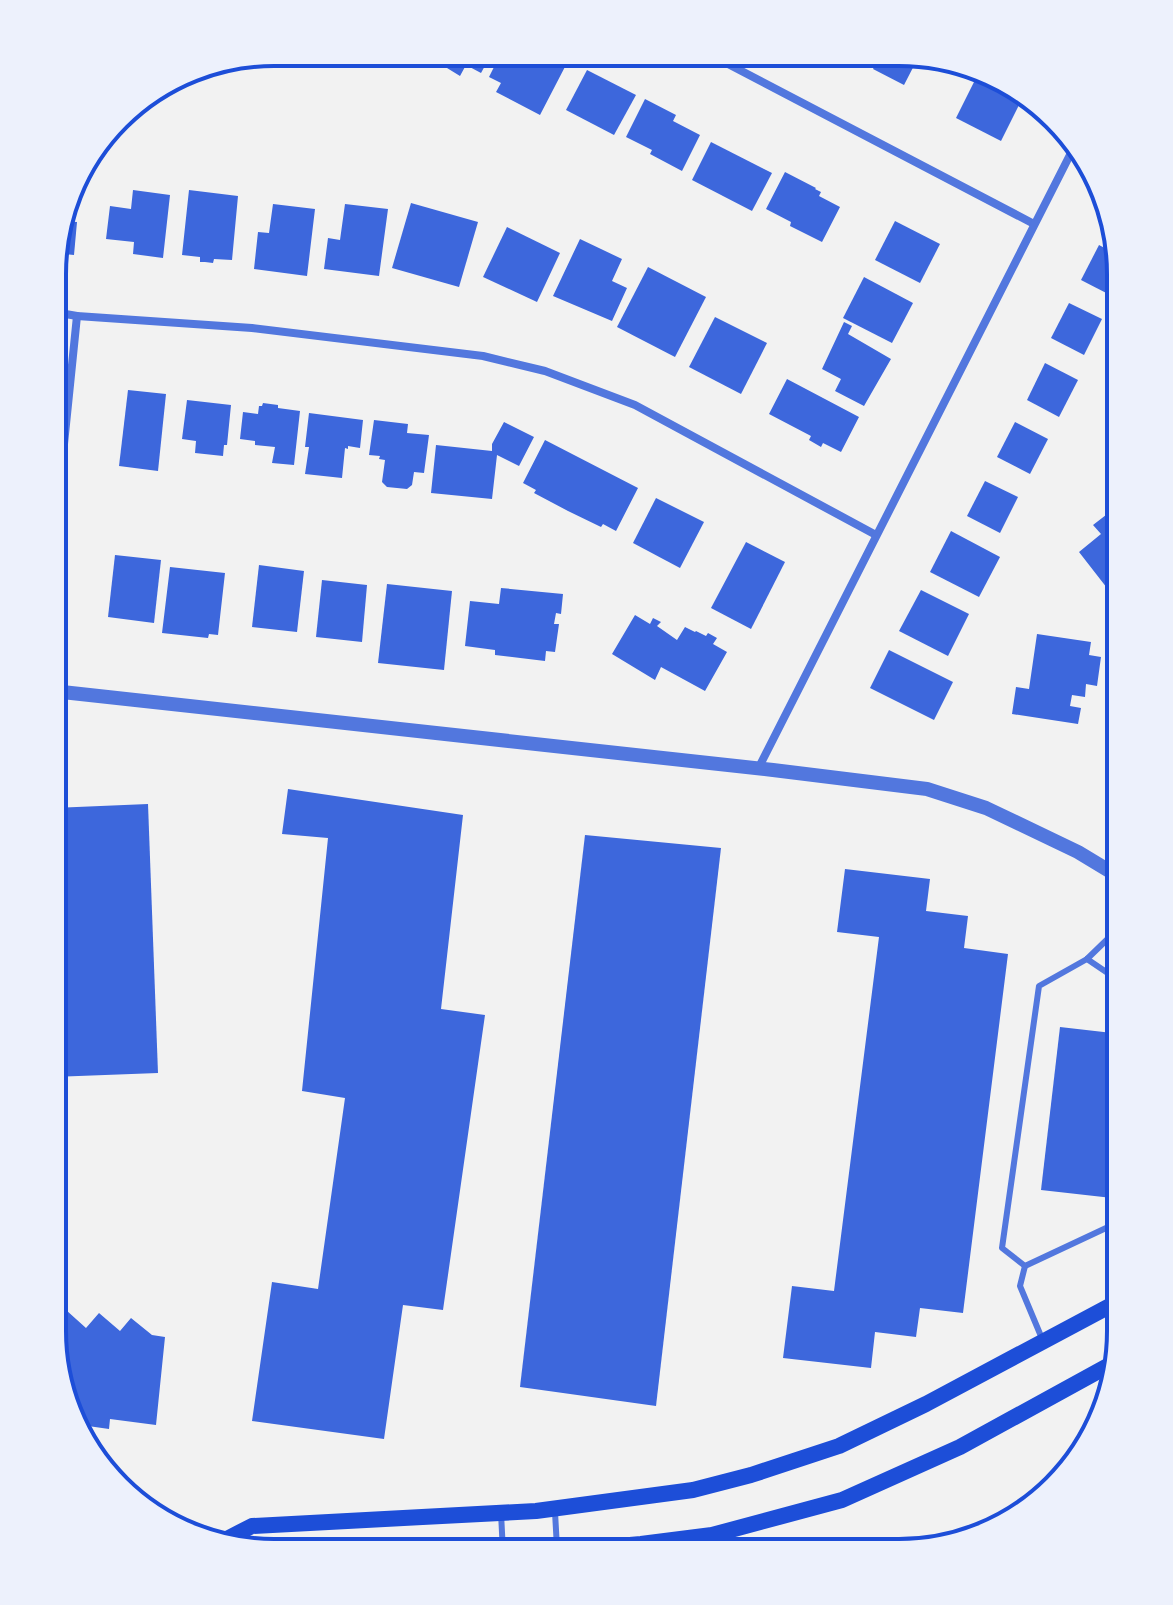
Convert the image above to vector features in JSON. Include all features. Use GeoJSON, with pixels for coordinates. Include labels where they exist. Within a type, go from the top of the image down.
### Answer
{"type":"FeatureCollection","features":[{"type":"Feature","properties":{"kind":"main road"},"geometry":{"type":"LineString","coordinates":[[234,1535],[252,1526],[555,1509],[693,1490],[751,1475],[839,1446],[926,1404],[1107,1307]]}},
{"type":"Feature","properties":{"kind":"main road"},"geometry":{"type":"LineString","coordinates":[[680,1539],[712,1535],[842,1500],[960,1447],[1103,1368]]}},
{"type":"Feature","properties":{"kind":"street"},"geometry":{"type":"LineString","coordinates":[[732,66],[1034,224]]}},
{"type":"Feature","properties":{"kind":"street"},"geometry":{"type":"LineString","coordinates":[[758,769],[1069,156]]}},
{"type":"Feature","properties":{"kind":"street"},"geometry":{"type":"LineString","coordinates":[[66,314],[252,328],[483,356],[545,371],[635,405],[876,535]]}},
{"type":"Feature","properties":{"kind":"street"},"geometry":{"type":"LineString","coordinates":[[66,424],[77,316]]}},
{"type":"Feature","properties":{"kind":"street"},"geometry":{"type":"LineString","coordinates":[[66,692],[927,789],[999,814],[1107,870]]}},
{"type":"Feature","properties":{"kind":"lane"},"geometry":{"type":"LineString","coordinates":[[1025,1266],[1002,1248],[1039,986],[1087,959],[1107,940]]}},
{"type":"Feature","properties":{"kind":"lane"},"geometry":{"type":"LineString","coordinates":[[1087,959],[1107,973]]}},
{"type":"Feature","properties":{"kind":"lane"},"geometry":{"type":"LineString","coordinates":[[1025,1266],[1107,1228]]}},
{"type":"Feature","properties":{"kind":"lane"},"geometry":{"type":"LineString","coordinates":[[1025,1266],[1020,1286],[1043,1341]]}},
{"type":"Feature","properties":{"kind":"lane"},"geometry":{"type":"LineString","coordinates":[[555,1509],[555,1539]]}},
{"type":"Feature","properties":{"kind":"lane"},"geometry":{"type":"LineString","coordinates":[[501,1513],[502,1539]]}},
{"type":"Feature","properties":{"kind":"building"},"geometry":{"type":"Polygon","coordinates":[[[448,66],[465,66],[460,76],[448,66]]]}},
{"type":"Feature","properties":{"kind":"building"},"geometry":{"type":"Polygon","coordinates":[[[468,66],[485,66],[481,73],[468,66]]]}},
{"type":"Feature","properties":{"kind":"building"},"geometry":{"type":"Polygon","coordinates":[[[494,66],[565,66],[540,115],[496,92],[501,83],[489,77],[494,66]]]}},
{"type":"Feature","properties":{"kind":"building"},"geometry":{"type":"Polygon","coordinates":[[[874,66],[913,67],[904,85],[873,69],[874,66]]]}},
{"type":"Feature","properties":{"kind":"building"},"geometry":{"type":"Polygon","coordinates":[[[587,70],[636,95],[614,135],[566,110],[587,70]]]}},
{"type":"Feature","properties":{"kind":"building"},"geometry":{"type":"Polygon","coordinates":[[[975,80],[1019,105],[1001,141],[956,118],[975,80]]]}},
{"type":"Feature","properties":{"kind":"building"},"geometry":{"type":"Polygon","coordinates":[[[645,99],[676,115],[673,121],[700,135],[682,171],[626,137],[645,99]]]}},
{"type":"Feature","properties":{"kind":"building"},"geometry":{"type":"Polygon","coordinates":[[[711,142],[772,173],[752,211],[692,180],[711,142]]]}},
{"type":"Feature","properties":{"kind":"building"},"geometry":{"type":"Polygon","coordinates":[[[785,172],[816,188],[821,192],[819,196],[840,207],[822,242],[790,226],[791,222],[766,209],[785,172]]]}},
{"type":"Feature","properties":{"kind":"building"},"geometry":{"type":"Polygon","coordinates":[[[133,190],[170,195],[163,258],[133,254],[134,242],[106,239],[110,206],[131,209],[133,190]]]}},
{"type":"Feature","properties":{"kind":"building"},"geometry":{"type":"Polygon","coordinates":[[[189,190],[238,196],[232,260],[200,262],[200,257],[182,255],[189,190]]]}},
{"type":"Feature","properties":{"kind":"building"},"geometry":{"type":"Polygon","coordinates":[[[411,203],[478,222],[459,287],[392,268],[411,203]]]}},
{"type":"Feature","properties":{"kind":"building"},"geometry":{"type":"Polygon","coordinates":[[[273,204],[315,209],[307,276],[254,269],[258,232],[269,233],[273,204]]]}},
{"type":"Feature","properties":{"kind":"building"},"geometry":{"type":"Polygon","coordinates":[[[345,204],[388,209],[379,276],[324,269],[328,238],[340,240],[345,204]]]}},
{"type":"Feature","properties":{"kind":"building"},"geometry":{"type":"Polygon","coordinates":[[[895,221],[940,244],[920,283],[875,260],[895,221]]]}},
{"type":"Feature","properties":{"kind":"building"},"geometry":{"type":"Polygon","coordinates":[[[73,222],[77,222],[74,255],[67,254],[73,222]]]}},
{"type":"Feature","properties":{"kind":"building"},"geometry":{"type":"Polygon","coordinates":[[[507,227],[560,253],[537,302],[483,277],[507,227]]]}},
{"type":"Feature","properties":{"kind":"building"},"geometry":{"type":"Polygon","coordinates":[[[580,239],[622,259],[612,281],[627,288],[612,321],[553,296],[580,239]]]}},
{"type":"Feature","properties":{"kind":"building"},"geometry":{"type":"Polygon","coordinates":[[[1099,245],[1105,248],[1107,293],[1081,280],[1099,245]]]}},
{"type":"Feature","properties":{"kind":"building"},"geometry":{"type":"Polygon","coordinates":[[[648,267],[706,297],[675,357],[617,327],[648,267]]]}},
{"type":"Feature","properties":{"kind":"building"},"geometry":{"type":"Polygon","coordinates":[[[864,277],[913,303],[892,343],[843,318],[864,277]]]}},
{"type":"Feature","properties":{"kind":"building"},"geometry":{"type":"Polygon","coordinates":[[[1069,303],[1102,319],[1084,355],[1051,338],[1069,303]]]}},
{"type":"Feature","properties":{"kind":"building"},"geometry":{"type":"Polygon","coordinates":[[[715,317],[767,343],[741,394],[689,367],[715,317]]]}},
{"type":"Feature","properties":{"kind":"building"},"geometry":{"type":"Polygon","coordinates":[[[844,322],[852,326],[848,334],[891,359],[864,406],[835,391],[841,379],[822,369],[844,322]]]}},
{"type":"Feature","properties":{"kind":"building"},"geometry":{"type":"Polygon","coordinates":[[[1045,363],[1078,380],[1059,417],[1027,400],[1045,363]]]}},
{"type":"Feature","properties":{"kind":"building"},"geometry":{"type":"Polygon","coordinates":[[[787,379],[859,417],[841,452],[823,443],[821,447],[809,440],[811,436],[769,414],[787,379]]]}},
{"type":"Feature","properties":{"kind":"building"},"geometry":{"type":"Polygon","coordinates":[[[128,390],[166,394],[158,471],[119,466],[128,390]]]}},
{"type":"Feature","properties":{"kind":"building"},"geometry":{"type":"Polygon","coordinates":[[[187,400],[231,405],[223,456],[195,453],[196,441],[182,439],[187,400]]]}},
{"type":"Feature","properties":{"kind":"building"},"geometry":{"type":"Polygon","coordinates":[[[263,403],[300,411],[294,465],[272,463],[275,447],[255,445],[255,441],[240,439],[243,412],[258,414],[259,406],[263,403]]]}},
{"type":"Feature","properties":{"kind":"building"},"geometry":{"type":"Polygon","coordinates":[[[309,413],[363,420],[360,448],[345,448],[342,478],[305,474],[309,413]]]}},
{"type":"Feature","properties":{"kind":"building"},"geometry":{"type":"Polygon","coordinates":[[[374,420],[408,424],[407,433],[429,435],[424,473],[414,472],[412,485],[407,489],[387,487],[382,482],[385,460],[369,455],[374,420]]]}},
{"type":"Feature","properties":{"kind":"building"},"geometry":{"type":"Polygon","coordinates":[[[504,422],[534,437],[519,466],[497,455],[492,499],[431,493],[436,445],[492,451],[492,444],[504,422]]]}},
{"type":"Feature","properties":{"kind":"building"},"geometry":{"type":"Polygon","coordinates":[[[1015,422],[1048,439],[1030,474],[997,457],[1015,422]]]}},
{"type":"Feature","properties":{"kind":"building"},"geometry":{"type":"Polygon","coordinates":[[[545,440],[638,488],[616,531],[568,511],[534,493],[536,490],[523,483],[545,440]]]}},
{"type":"Feature","properties":{"kind":"building"},"geometry":{"type":"Polygon","coordinates":[[[985,481],[1018,497],[1000,533],[967,516],[985,481]]]}},
{"type":"Feature","properties":{"kind":"building"},"geometry":{"type":"Polygon","coordinates":[[[656,498],[704,522],[680,568],[633,543],[656,498]]]}},
{"type":"Feature","properties":{"kind":"building"},"geometry":{"type":"Polygon","coordinates":[[[1107,514],[1107,588],[1079,552],[1101,534],[1093,525],[1107,514]]]}},
{"type":"Feature","properties":{"kind":"building"},"geometry":{"type":"Polygon","coordinates":[[[951,531],[1000,557],[979,597],[930,572],[951,531]]]}},
{"type":"Feature","properties":{"kind":"building"},"geometry":{"type":"Polygon","coordinates":[[[746,542],[785,562],[751,629],[711,608],[746,542]]]}},
{"type":"Feature","properties":{"kind":"building"},"geometry":{"type":"Polygon","coordinates":[[[115,555],[161,560],[154,623],[108,617],[115,555]]]}},
{"type":"Feature","properties":{"kind":"building"},"geometry":{"type":"Polygon","coordinates":[[[259,565],[304,571],[297,632],[252,627],[259,565]]]}},
{"type":"Feature","properties":{"kind":"building"},"geometry":{"type":"Polygon","coordinates":[[[170,567],[225,573],[218,635],[209,634],[208,638],[162,633],[170,567]]]}},
{"type":"Feature","properties":{"kind":"building"},"geometry":{"type":"Polygon","coordinates":[[[322,580],[367,585],[362,642],[316,637],[322,580]]]}},
{"type":"Feature","properties":{"kind":"building"},"geometry":{"type":"Polygon","coordinates":[[[387,584],[452,591],[444,670],[378,663],[387,584]]]}},
{"type":"Feature","properties":{"kind":"building"},"geometry":{"type":"Polygon","coordinates":[[[501,588],[563,594],[561,614],[556,613],[554,624],[559,624],[555,652],[546,651],[545,661],[495,655],[495,650],[465,646],[470,601],[499,604],[501,588]]]}},
{"type":"Feature","properties":{"kind":"building"},"geometry":{"type":"Polygon","coordinates":[[[921,590],[969,614],[948,656],[899,631],[921,590]]]}},
{"type":"Feature","properties":{"kind":"building"},"geometry":{"type":"Polygon","coordinates":[[[635,615],[650,624],[653,618],[661,622],[657,626],[677,640],[685,627],[717,638],[713,644],[727,652],[705,691],[661,667],[655,680],[612,654],[635,615]]]}},
{"type":"Feature","properties":{"kind":"building"},"geometry":{"type":"Polygon","coordinates":[[[1037,634],[1091,642],[1089,655],[1101,657],[1097,686],[1086,684],[1085,697],[1072,695],[1070,706],[1081,708],[1078,724],[1012,714],[1016,687],[1029,689],[1037,634]]]}},
{"type":"Feature","properties":{"kind":"building"},"geometry":{"type":"Polygon","coordinates":[[[889,650],[953,682],[934,720],[870,688],[889,650]]]}},
{"type":"Feature","properties":{"kind":"building"},"geometry":{"type":"Polygon","coordinates":[[[288,789],[463,815],[441,1009],[485,1015],[443,1310],[403,1305],[384,1439],[252,1421],[272,1282],[318,1289],[345,1098],[302,1091],[328,838],[282,834],[288,789]]]}},
{"type":"Feature","properties":{"kind":"building"},"geometry":{"type":"Polygon","coordinates":[[[148,804],[158,1073],[66,1076],[66,807],[148,804]]]}},
{"type":"Feature","properties":{"kind":"building"},"geometry":{"type":"Polygon","coordinates":[[[585,835],[721,848],[656,1406],[520,1387],[585,835]]]}},
{"type":"Feature","properties":{"kind":"building"},"geometry":{"type":"Polygon","coordinates":[[[845,869],[930,879],[926,911],[968,916],[964,948],[1008,954],[963,1313],[920,1308],[916,1337],[875,1332],[871,1368],[783,1358],[792,1286],[834,1291],[879,937],[837,932],[845,869]]]}},
{"type":"Feature","properties":{"kind":"building"},"geometry":{"type":"Polygon","coordinates":[[[1060,1027],[1107,1032],[1107,1197],[1041,1190],[1060,1027]]]}},
{"type":"Feature","properties":{"kind":"building"},"geometry":{"type":"Polygon","coordinates":[[[66,1310],[86,1328],[99,1313],[120,1331],[131,1318],[152,1335],[165,1337],[156,1425],[110,1419],[109,1429],[89,1426],[77,1398],[68,1358],[66,1310]]]}}]}
